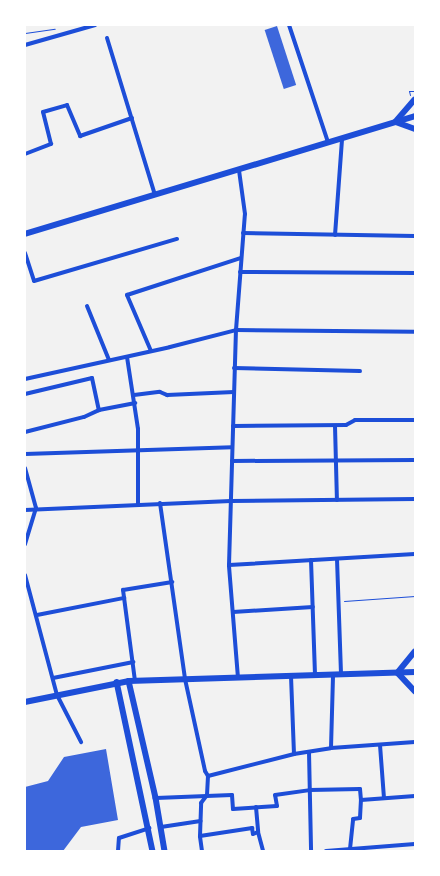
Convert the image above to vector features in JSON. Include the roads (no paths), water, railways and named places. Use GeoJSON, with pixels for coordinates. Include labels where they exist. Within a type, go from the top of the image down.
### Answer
{"type":"FeatureCollection","features":[{"type":"Feature","properties":{"kind":"main road"},"geometry":{"type":"LineString","coordinates":[[396,122],[415,100]]}},
{"type":"Feature","properties":{"kind":"main road"},"geometry":{"type":"LineString","coordinates":[[25,234],[415,116]]}},
{"type":"Feature","properties":{"kind":"main road"},"geometry":{"type":"LineString","coordinates":[[396,122],[415,129]]}},
{"type":"Feature","properties":{"kind":"main road"},"geometry":{"type":"LineString","coordinates":[[398,673],[415,652]]}},
{"type":"Feature","properties":{"kind":"main road"},"geometry":{"type":"LineString","coordinates":[[25,702],[117,682],[415,672]]}},
{"type":"Feature","properties":{"kind":"main road"},"geometry":{"type":"LineString","coordinates":[[398,673],[415,691]]}},
{"type":"Feature","properties":{"kind":"main road"},"geometry":{"type":"LineString","coordinates":[[132,681],[165,851]]}},
{"type":"Feature","properties":{"kind":"main road"},"geometry":{"type":"LineString","coordinates":[[117,682],[153,851]]}},
{"type":"Feature","properties":{"kind":"street"},"geometry":{"type":"LineString","coordinates":[[25,45],[95,25]]}},
{"type":"Feature","properties":{"kind":"street"},"geometry":{"type":"LineString","coordinates":[[289,25],[328,142]]}},
{"type":"Feature","properties":{"kind":"street"},"geometry":{"type":"LineString","coordinates":[[107,38],[154,195]]}},
{"type":"Feature","properties":{"kind":"street"},"geometry":{"type":"LineString","coordinates":[[25,154],[51,144],[42,114],[50,110],[67,105],[80,136],[132,118]]}},
{"type":"Feature","properties":{"kind":"street"},"geometry":{"type":"LineString","coordinates":[[335,235],[342,139]]}},
{"type":"Feature","properties":{"kind":"street"},"geometry":{"type":"LineString","coordinates":[[238,170],[245,214],[234,368],[229,565],[238,678]]}},
{"type":"Feature","properties":{"kind":"street"},"geometry":{"type":"LineString","coordinates":[[243,233],[415,236]]}},
{"type":"Feature","properties":{"kind":"street"},"geometry":{"type":"LineString","coordinates":[[25,253],[34,281],[177,239]]}},
{"type":"Feature","properties":{"kind":"street"},"geometry":{"type":"LineString","coordinates":[[151,351],[127,295],[242,258]]}},
{"type":"Feature","properties":{"kind":"street"},"geometry":{"type":"LineString","coordinates":[[240,272],[415,272]]}},
{"type":"Feature","properties":{"kind":"street"},"geometry":{"type":"LineString","coordinates":[[88,306],[109,360]]}},
{"type":"Feature","properties":{"kind":"street"},"geometry":{"type":"LineString","coordinates":[[25,379],[236,330],[415,332]]}},
{"type":"Feature","properties":{"kind":"street"},"geometry":{"type":"LineString","coordinates":[[127,356],[134,395],[139,450],[138,504]]}},
{"type":"Feature","properties":{"kind":"street"},"geometry":{"type":"LineString","coordinates":[[234,368],[360,371]]}},
{"type":"Feature","properties":{"kind":"street"},"geometry":{"type":"LineString","coordinates":[[25,394],[92,378],[99,410]]}},
{"type":"Feature","properties":{"kind":"street"},"geometry":{"type":"LineString","coordinates":[[134,395],[160,392],[167,395],[234,392]]}},
{"type":"Feature","properties":{"kind":"street"},"geometry":{"type":"LineString","coordinates":[[25,432],[84,418],[99,410],[135,403]]}},
{"type":"Feature","properties":{"kind":"street"},"geometry":{"type":"LineString","coordinates":[[233,426],[346,426],[356,420],[415,420]]}},
{"type":"Feature","properties":{"kind":"street"},"geometry":{"type":"LineString","coordinates":[[335,426],[337,500]]}},
{"type":"Feature","properties":{"kind":"street"},"geometry":{"type":"LineString","coordinates":[[25,454],[232,447]]}},
{"type":"Feature","properties":{"kind":"street"},"geometry":{"type":"LineString","coordinates":[[232,462],[415,460]]}},
{"type":"Feature","properties":{"kind":"street"},"geometry":{"type":"LineString","coordinates":[[25,468],[36,508],[25,544]]}},
{"type":"Feature","properties":{"kind":"street"},"geometry":{"type":"LineString","coordinates":[[25,510],[160,503],[415,499]]}},
{"type":"Feature","properties":{"kind":"street"},"geometry":{"type":"LineString","coordinates":[[160,503],[185,679],[205,771],[208,776],[207,795],[202,804],[200,836],[202,851]]}},
{"type":"Feature","properties":{"kind":"street"},"geometry":{"type":"LineString","coordinates":[[229,565],[415,554]]}},
{"type":"Feature","properties":{"kind":"street"},"geometry":{"type":"LineString","coordinates":[[337,559],[341,674]]}},
{"type":"Feature","properties":{"kind":"street"},"geometry":{"type":"LineString","coordinates":[[311,560],[315,675]]}},
{"type":"Feature","properties":{"kind":"street"},"geometry":{"type":"LineString","coordinates":[[25,575],[58,695],[81,742]]}},
{"type":"Feature","properties":{"kind":"street"},"geometry":{"type":"LineString","coordinates":[[132,681],[133,662],[123,590],[172,582]]}},
{"type":"Feature","properties":{"kind":"street"},"geometry":{"type":"LineString","coordinates":[[37,615],[124,598]]}},
{"type":"Feature","properties":{"kind":"street"},"geometry":{"type":"LineString","coordinates":[[233,612],[312,607]]}},
{"type":"Feature","properties":{"kind":"street"},"geometry":{"type":"LineString","coordinates":[[53,678],[133,662]]}},
{"type":"Feature","properties":{"kind":"street"},"geometry":{"type":"LineString","coordinates":[[331,748],[333,675]]}},
{"type":"Feature","properties":{"kind":"street"},"geometry":{"type":"LineString","coordinates":[[291,676],[294,754]]}},
{"type":"Feature","properties":{"kind":"street"},"geometry":{"type":"LineString","coordinates":[[208,776],[294,754],[331,748],[415,742]]}},
{"type":"Feature","properties":{"kind":"street"},"geometry":{"type":"LineString","coordinates":[[380,745],[384,798]]}},
{"type":"Feature","properties":{"kind":"street"},"geometry":{"type":"LineString","coordinates":[[310,752],[311,851]]}},
{"type":"Feature","properties":{"kind":"street"},"geometry":{"type":"LineString","coordinates":[[156,798],[232,795],[233,809],[276,806],[275,794],[310,790],[360,789],[360,818],[353,819],[350,849]]}},
{"type":"Feature","properties":{"kind":"street"},"geometry":{"type":"LineString","coordinates":[[361,800],[415,796]]}},
{"type":"Feature","properties":{"kind":"street"},"geometry":{"type":"LineString","coordinates":[[256,807],[258,832],[263,851]]}},
{"type":"Feature","properties":{"kind":"street"},"geometry":{"type":"LineString","coordinates":[[161,827],[201,821]]}},
{"type":"Feature","properties":{"kind":"street"},"geometry":{"type":"LineString","coordinates":[[118,851],[119,838],[149,828]]}},
{"type":"Feature","properties":{"kind":"street"},"geometry":{"type":"LineString","coordinates":[[200,836],[252,828],[253,834],[258,832]]}},
{"type":"Feature","properties":{"kind":"street"},"geometry":{"type":"LineString","coordinates":[[326,851],[415,844]]}}]}
